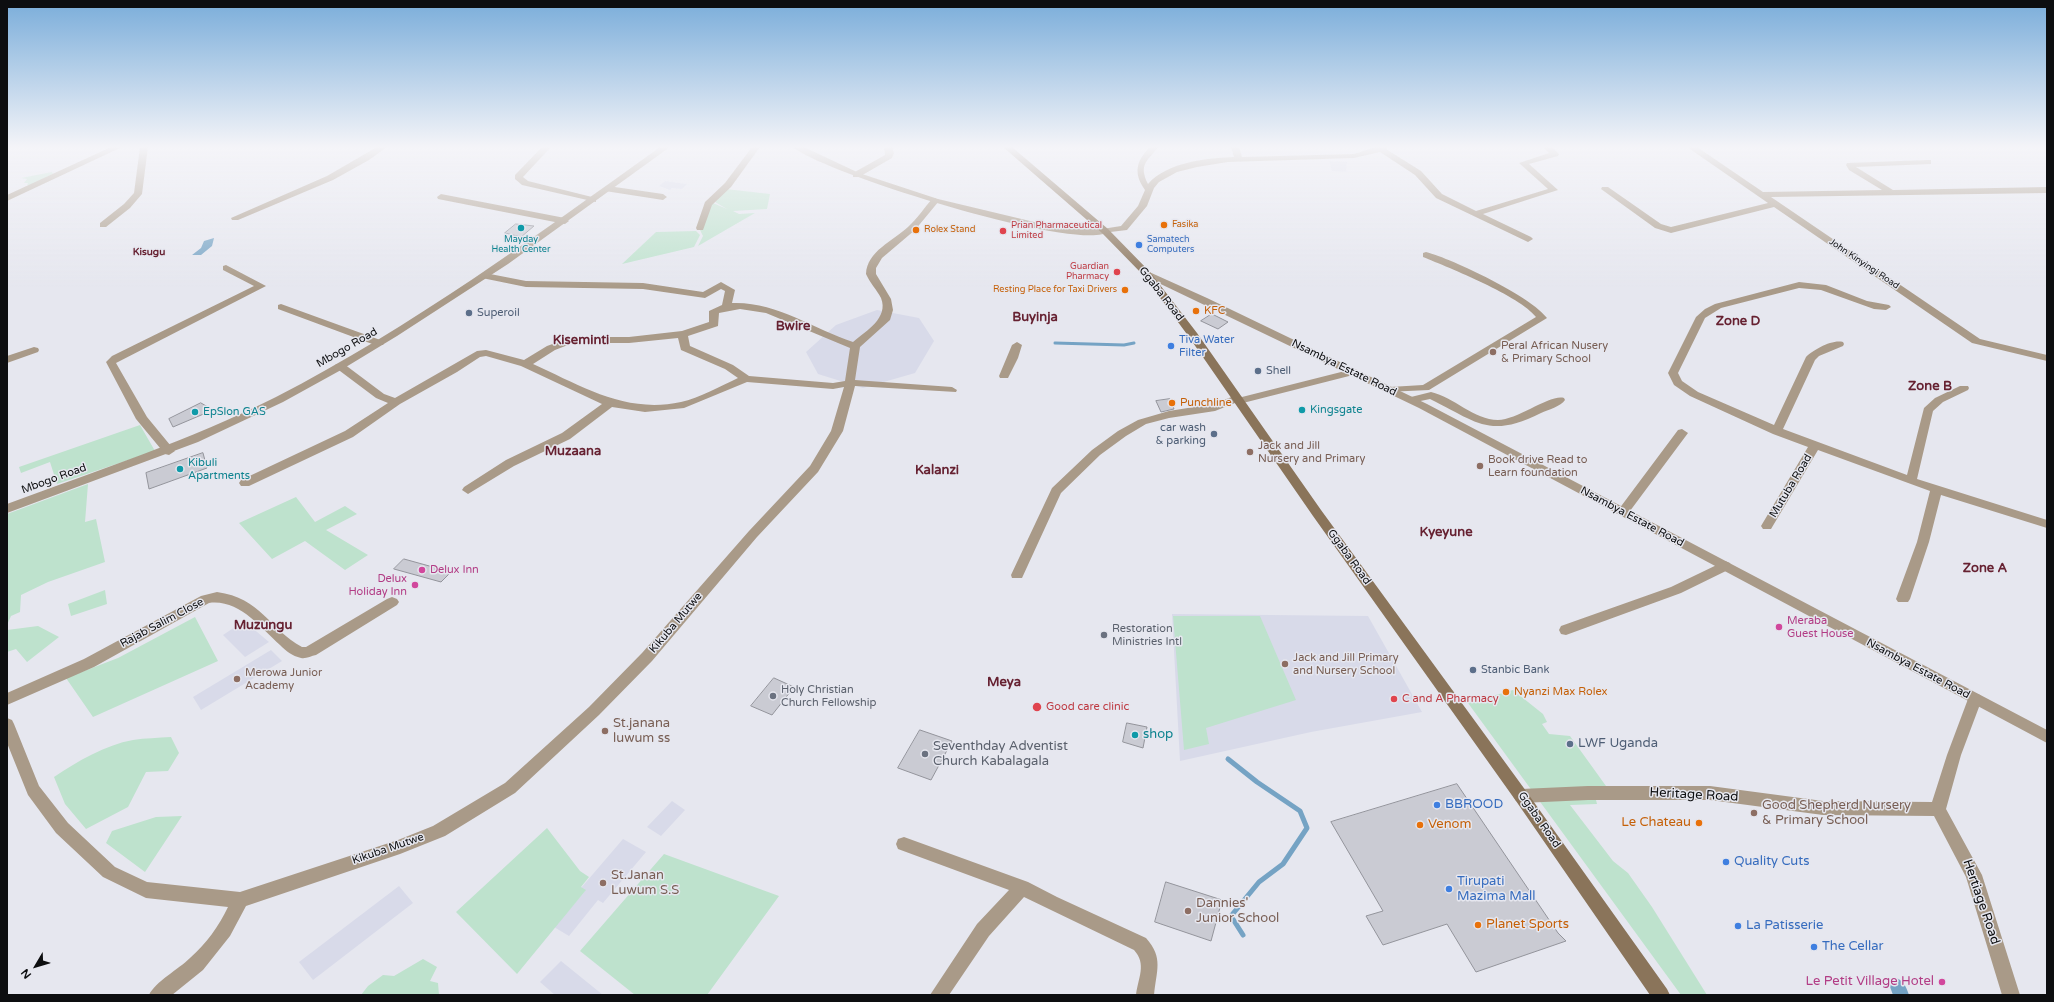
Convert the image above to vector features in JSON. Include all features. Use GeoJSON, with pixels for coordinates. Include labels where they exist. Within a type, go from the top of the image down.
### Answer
{"type":"FeatureCollection","features":[{"type":"Feature","properties":{"kind":"main road","name":"Ggaba Road"},"geometry":{"type":"LineString","coordinates":[[1062,194],[1105,231],[1147,274],[1194,336],[1661,995]]}},
{"type":"Feature","properties":{"kind":"street"},"geometry":{"type":"LineString","coordinates":[[7,198],[16,194]]}},
{"type":"Feature","properties":{"kind":"street"},"geometry":{"type":"LineString","coordinates":[[103,225],[128,206],[138,194]]}},
{"type":"Feature","properties":{"kind":"street"},"geometry":{"type":"LineString","coordinates":[[235,218],[292,194]]}},
{"type":"Feature","properties":{"kind":"street"},"geometry":{"type":"LineString","coordinates":[[568,194],[593,200]]}},
{"type":"Feature","properties":{"kind":"street","name":"Mbogo Road"},"geometry":{"type":"LineString","coordinates":[[7,509],[169,451],[288,395],[379,344],[485,276],[565,221],[602,194]]}},
{"type":"Feature","properties":{"kind":"street"},"geometry":{"type":"LineString","coordinates":[[641,194],[663,197]]}},
{"type":"Feature","properties":{"kind":"street"},"geometry":{"type":"LineString","coordinates":[[700,228],[708,204],[715,200],[721,194]]}},
{"type":"Feature","properties":{"kind":"street"},"geometry":{"type":"LineString","coordinates":[[913,194],[935,201],[1055,230],[1077,232],[1105,231],[1120,229],[1126,226],[1148,198],[1148,194]]}},
{"type":"Feature","properties":{"kind":"street"},"geometry":{"type":"LineString","coordinates":[[1437,194],[1528,238]]}},
{"type":"Feature","properties":{"kind":"street"},"geometry":{"type":"LineString","coordinates":[[1477,214],[1542,194]]}},
{"type":"Feature","properties":{"kind":"street"},"geometry":{"type":"LineString","coordinates":[[1612,194],[1658,226],[1671,230],[1776,204]]}},
{"type":"Feature","properties":{"kind":"street"},"geometry":{"type":"LineString","coordinates":[[1763,195],[1802,194]]}},
{"type":"Feature","properties":{"kind":"street","name":"John Kinyingi Road"},"geometry":{"type":"LineString","coordinates":[[1763,195],[1976,341],[2047,358]]}},
{"type":"Feature","properties":{"kind":"street"},"geometry":{"type":"LineString","coordinates":[[441,197],[565,221]]}},
{"type":"Feature","properties":{"kind":"street"},"geometry":{"type":"LineString","coordinates":[[525,364],[551,348],[572,340],[611,341],[683,334],[714,324],[714,311],[726,307],[741,306],[796,320],[824,335],[855,346],[886,318],[887,314],[888,304],[883,291],[872,275],[872,263],[880,254],[908,232],[935,201]]}},
{"type":"Feature","properties":{"kind":"street"},"geometry":{"type":"LineString","coordinates":[[1390,390],[1425,388],[1542,318],[1536,309],[1502,290],[1426,255]]}},
{"type":"Feature","properties":{"kind":"street"},"geometry":{"type":"LineString","coordinates":[[169,451],[142,419],[111,365],[111,362],[116,358],[261,286],[226,268]]}},
{"type":"Feature","properties":{"kind":"street","name":"Nsambya Estate Road"},"geometry":{"type":"LineString","coordinates":[[1147,274],[1411,400],[2047,737]]}},
{"type":"Feature","properties":{"kind":"street"},"geometry":{"type":"LineString","coordinates":[[485,276],[531,285],[643,286],[705,295],[721,285],[730,290],[729,300],[726,307]]}},
{"type":"Feature","properties":{"kind":"street"},"geometry":{"type":"LineString","coordinates":[[1886,306],[1868,306],[1820,286],[1799,285],[1718,306],[1701,317],[1673,373],[1678,382],[1694,394],[1778,431],[1911,481],[2047,524]]}},
{"type":"Feature","properties":{"kind":"street"},"geometry":{"type":"LineString","coordinates":[[281,307],[379,344]]}},
{"type":"Feature","properties":{"kind":"street"},"geometry":{"type":"LineString","coordinates":[[683,334],[685,348],[729,367],[746,379]]}},
{"type":"Feature","properties":{"kind":"street"},"geometry":{"type":"LineString","coordinates":[[1778,431],[1810,359],[1815,354],[1839,344]]}},
{"type":"Feature","properties":{"kind":"street"},"geometry":{"type":"LineString","coordinates":[[1004,376],[1017,345]]}},
{"type":"Feature","properties":{"kind":"street","name":"Kikuba Mutwe"},"geometry":{"type":"LineString","coordinates":[[240,900],[407,845],[439,831],[510,788],[594,711],[647,656],[753,534],[814,470],[832,442],[837,431],[848,395],[855,346]]}},
{"type":"Feature","properties":{"kind":"street"},"geometry":{"type":"LineString","coordinates":[[7,360],[34,350]]}},
{"type":"Feature","properties":{"kind":"street"},"geometry":{"type":"LineString","coordinates":[[245,483],[349,434],[396,402],[453,370],[477,354],[486,353],[525,364],[610,403],[645,409],[670,408],[694,402],[746,379],[833,386],[849,383],[952,390]]}},
{"type":"Feature","properties":{"kind":"street"},"geometry":{"type":"LineString","coordinates":[[340,366],[380,396],[396,402]]}},
{"type":"Feature","properties":{"kind":"street"},"geometry":{"type":"LineString","coordinates":[[1017,575],[1056,491],[1063,481],[1129,428],[1142,422],[1178,413],[1218,407],[1238,399],[1353,372]]}},
{"type":"Feature","properties":{"kind":"street"},"geometry":{"type":"LineString","coordinates":[[1911,481],[1928,410],[1940,400],[1964,388]]}},
{"type":"Feature","properties":{"kind":"street"},"geometry":{"type":"LineString","coordinates":[[1411,400],[1431,395],[1485,422],[1495,424],[1506,423],[1560,400]]}},
{"type":"Feature","properties":{"kind":"street"},"geometry":{"type":"LineString","coordinates":[[468,490],[510,463],[566,436],[610,403]]}},
{"type":"Feature","properties":{"kind":"street"},"geometry":{"type":"LineString","coordinates":[[1623,512],[1682,433]]}},
{"type":"Feature","properties":{"kind":"street","name":"Mutuba Road"},"geometry":{"type":"LineString","coordinates":[[1767,526],[1815,445]]}},
{"type":"Feature","properties":{"kind":"street"},"geometry":{"type":"LineString","coordinates":[[1903,599],[1923,542],[1937,489]]}},
{"type":"Feature","properties":{"kind":"street"},"geometry":{"type":"LineString","coordinates":[[1566,630],[1676,590],[1725,566]]}},
{"type":"Feature","properties":{"kind":"street","name":"Rajab Salim Close"},"geometry":{"type":"LineString","coordinates":[[7,699],[89,663],[140,633],[206,599],[213,597],[218,596],[241,603],[289,645],[302,653],[311,651],[392,602]]}},
{"type":"Feature","properties":{"kind":"street"},"geometry":{"type":"LineString","coordinates":[[1938,809],[1954,755],[1975,699]]}},
{"type":"Feature","properties":{"kind":"street"},"geometry":{"type":"LineString","coordinates":[[7,724],[33,790],[62,828],[110,872],[146,890],[240,900],[228,927],[209,952],[192,969],[158,995]]}},
{"type":"Feature","properties":{"kind":"street","name":"Heritage Road"},"geometry":{"type":"LineString","coordinates":[[1521,796],[1588,793],[1710,793],[1816,807],[1938,809]]}},
{"type":"Feature","properties":{"kind":"street","name":"Hertiage Road"},"geometry":{"type":"LineString","coordinates":[[1938,809],[1974,875],[2011,995]]}},
{"type":"Feature","properties":{"kind":"street"},"geometry":{"type":"LineString","coordinates":[[904,844],[1022,887],[1051,903],[1140,944],[1147,951],[1150,960],[1144,995]]}},
{"type":"Feature","properties":{"kind":"street"},"geometry":{"type":"LineString","coordinates":[[939,995],[982,930],[1022,887]]}},
{"type":"Feature","properties":{"kind":"shaded area"},"geometry":{"type":"Polygon","coordinates":[[[877,310],[919,318],[934,341],[915,373],[863,388],[818,374],[806,352],[836,325],[877,310]]]}},
{"type":"Feature","properties":{"kind":"shaded area","name":"Jack and Jill Primary and Nursery School"},"geometry":{"type":"Polygon","coordinates":[[[1172,614],[1368,616],[1422,712],[1311,732],[1180,761],[1172,614]]]}},
{"type":"Feature","properties":{"kind":"shaded area"},"geometry":{"type":"Polygon","coordinates":[[[244,621],[269,642],[245,657],[223,635],[244,621]]]}},
{"type":"Feature","properties":{"kind":"shaded area","name":"Merowa Junior Academy"},"geometry":{"type":"Polygon","coordinates":[[[271,650],[282,661],[201,710],[193,697],[271,650]]]}},
{"type":"Feature","properties":{"kind":"shaded area"},"geometry":{"type":"Polygon","coordinates":[[[672,801],[685,810],[661,836],[647,827],[672,801]]]}},
{"type":"Feature","properties":{"kind":"shaded area","name":"St.Janan Luwum S.S"},"geometry":{"type":"Polygon","coordinates":[[[623,839],[646,852],[603,903],[598,900],[569,936],[554,927],[585,891],[581,888],[623,839]]]}},
{"type":"Feature","properties":{"kind":"shaded area"},"geometry":{"type":"Polygon","coordinates":[[[399,886],[413,903],[313,980],[299,962],[399,886]]]}},
{"type":"Feature","properties":{"kind":"shaded area"},"geometry":{"type":"Polygon","coordinates":[[[561,961],[603,995],[555,995],[540,982],[561,961]]]}},
{"type":"Feature","properties":{"kind":"green space"},"geometry":{"type":"Polygon","coordinates":[[[722,194],[770,194],[767,209],[733,211],[739,214],[755,213],[698,246],[703,236],[700,230],[708,205],[713,203],[727,209],[715,202],[722,194]]]}},
{"type":"Feature","properties":{"kind":"green space"},"geometry":{"type":"Polygon","coordinates":[[[696,231],[700,235],[694,247],[622,264],[656,232],[696,231]]]}},
{"type":"Feature","properties":{"kind":"green space"},"geometry":{"type":"Polygon","coordinates":[[[140,425],[155,451],[57,484],[50,462],[21,473],[19,467],[140,425]]]}},
{"type":"Feature","properties":{"kind":"green space"},"geometry":{"type":"Polygon","coordinates":[[[88,484],[85,522],[96,519],[105,562],[48,582],[21,595],[20,612],[11,616],[7,625],[7,514],[88,484]]]}},
{"type":"Feature","properties":{"kind":"green space"},"geometry":{"type":"Polygon","coordinates":[[[296,497],[315,522],[345,506],[357,514],[326,530],[368,555],[345,570],[305,541],[272,559],[239,523],[296,497]]]}},
{"type":"Feature","properties":{"kind":"green space"},"geometry":{"type":"Polygon","coordinates":[[[105,590],[107,604],[71,616],[68,604],[105,590]]]}},
{"type":"Feature","properties":{"kind":"green space"},"geometry":{"type":"Polygon","coordinates":[[[1173,616],[1260,616],[1296,700],[1206,728],[1209,744],[1184,750],[1173,616]]]}},
{"type":"Feature","properties":{"kind":"green space"},"geometry":{"type":"Polygon","coordinates":[[[195,617],[218,661],[93,717],[66,678],[118,658],[195,617]]]}},
{"type":"Feature","properties":{"kind":"green space"},"geometry":{"type":"Polygon","coordinates":[[[38,626],[59,637],[27,662],[16,649],[7,652],[7,630],[38,626]]]}},
{"type":"Feature","properties":{"kind":"green space"},"geometry":{"type":"Polygon","coordinates":[[[1513,690],[1543,714],[1547,722],[1542,724],[1549,734],[1570,736],[1606,786],[1593,788],[1597,804],[1570,805],[1613,861],[1628,873],[1652,907],[1707,995],[1681,995],[1468,703],[1513,690]]]}},
{"type":"Feature","properties":{"kind":"green space"},"geometry":{"type":"Polygon","coordinates":[[[171,737],[179,753],[168,771],[146,772],[128,807],[86,829],[65,804],[54,777],[63,771],[92,754],[123,742],[138,739],[171,737]]]}},
{"type":"Feature","properties":{"kind":"green space"},"geometry":{"type":"Polygon","coordinates":[[[182,816],[145,872],[106,843],[112,831],[156,817],[182,816]]]}},
{"type":"Feature","properties":{"kind":"green space"},"geometry":{"type":"Polygon","coordinates":[[[547,828],[580,871],[589,877],[581,887],[586,890],[517,974],[456,912],[547,828]]]}},
{"type":"Feature","properties":{"kind":"green space"},"geometry":{"type":"Polygon","coordinates":[[[664,854],[779,896],[707,995],[635,995],[580,951],[664,854]]]}},
{"type":"Feature","properties":{"kind":"green space"},"geometry":{"type":"Polygon","coordinates":[[[423,959],[437,967],[430,981],[438,983],[439,995],[361,995],[368,986],[383,975],[394,976],[423,959]]]}},
{"type":"Feature","properties":{"kind":"water"},"geometry":{"type":"Polygon","coordinates":[[[214,238],[212,246],[201,255],[192,255],[201,248],[204,241],[214,238]]]}},
{"type":"Feature","properties":{"kind":"water"},"geometry":{"type":"Polygon","coordinates":[[[1893,977],[1904,983],[1909,995],[1893,995],[1889,984],[1893,977]]]}},
{"type":"Feature","properties":{"kind":"building","name":"Mayday Health Center"},"geometry":{"type":"Polygon","coordinates":[[[516,224],[534,226],[521,237],[505,233],[516,224]]]}},
{"type":"Feature","properties":{"kind":"building"},"geometry":{"type":"Polygon","coordinates":[[[1212,314],[1228,322],[1218,329],[1201,321],[1212,314]]]}},
{"type":"Feature","properties":{"kind":"building"},"geometry":{"type":"Polygon","coordinates":[[[1170,399],[1174,409],[1161,412],[1156,401],[1170,399]]]}},
{"type":"Feature","properties":{"kind":"building","name":"EpSlon GAS"},"geometry":{"type":"Polygon","coordinates":[[[201,403],[213,410],[173,427],[169,419],[201,403]]]}},
{"type":"Feature","properties":{"kind":"building","name":"Kibuli Apartments"},"geometry":{"type":"Polygon","coordinates":[[[203,453],[207,468],[149,489],[146,473],[203,453]]]}},
{"type":"Feature","properties":{"kind":"building","name":"Delux Inn"},"geometry":{"type":"Polygon","coordinates":[[[404,559],[451,572],[441,582],[394,569],[404,559]]]}},
{"type":"Feature","properties":{"kind":"building","name":"Holy Christian Church Fellowship"},"geometry":{"type":"Polygon","coordinates":[[[774,678],[794,687],[772,715],[751,706],[774,678]]]}},
{"type":"Feature","properties":{"kind":"building","name":"shop"},"geometry":{"type":"Polygon","coordinates":[[[1127,723],[1147,727],[1143,748],[1123,742],[1127,723]]]}},
{"type":"Feature","properties":{"kind":"building","name":"Seventhday Adventist Church Kabalagala"},"geometry":{"type":"Polygon","coordinates":[[[920,730],[952,741],[931,780],[898,768],[920,730]]]}},
{"type":"Feature","properties":{"kind":"building","name":"Tirupati Mazima Mall"},"geometry":{"type":"Polygon","coordinates":[[[1457,784],[1558,933],[1566,941],[1476,972],[1447,924],[1383,945],[1366,916],[1383,911],[1331,822],[1457,784]]]}},
{"type":"Feature","properties":{"kind":"building","name":"Dannies' Junior School"},"geometry":{"type":"Polygon","coordinates":[[[1166,882],[1222,900],[1211,941],[1155,922],[1166,882]]]}},
{"type":"Feature","properties":{"kind":"waterway"},"geometry":{"type":"LineString","coordinates":[[1055,343],[1124,345],[1134,343]]}},
{"type":"Feature","properties":{"kind":"waterway"},"geometry":{"type":"LineString","coordinates":[[1228,759],[1257,782],[1300,811],[1307,828],[1283,864],[1259,882],[1231,916],[1243,935]]}},
{"type":"Feature","properties":{"kind":"place","name":"Fasika"},"geometry":{"type":"Point","coordinates":[1164,225]}},
{"type":"Feature","properties":{"kind":"place","name":"Mayday Health Center"},"geometry":{"type":"Point","coordinates":[521,228]}},
{"type":"Feature","properties":{"kind":"place","name":"Rolex Stand"},"geometry":{"type":"Point","coordinates":[916,230]}},
{"type":"Feature","properties":{"kind":"place","name":"Prian Pharmaceutical Limited"},"geometry":{"type":"Point","coordinates":[1003,231]}},
{"type":"Feature","properties":{"kind":"place","name":"Samatech Computers"},"geometry":{"type":"Point","coordinates":[1139,245]}},
{"type":"Feature","properties":{"kind":"place","name":"Guardian Pharmacy"},"geometry":{"type":"Point","coordinates":[1117,272]}},
{"type":"Feature","properties":{"kind":"place","name":"Resting Place for Taxi Drivers"},"geometry":{"type":"Point","coordinates":[1125,290]}},
{"type":"Feature","properties":{"kind":"place","name":"KFC"},"geometry":{"type":"Point","coordinates":[1196,311]}},
{"type":"Feature","properties":{"kind":"place","name":"Superoil"},"geometry":{"type":"Point","coordinates":[469,313]}},
{"type":"Feature","properties":{"kind":"place","name":"Tiva Water Filter"},"geometry":{"type":"Point","coordinates":[1171,346]}},
{"type":"Feature","properties":{"kind":"place","name":"Peral African Nusery & Primary School"},"geometry":{"type":"Point","coordinates":[1493,352]}},
{"type":"Feature","properties":{"kind":"place","name":"Shell"},"geometry":{"type":"Point","coordinates":[1258,371]}},
{"type":"Feature","properties":{"kind":"place","name":"Punchline"},"geometry":{"type":"Point","coordinates":[1172,403]}},
{"type":"Feature","properties":{"kind":"place","name":"Kingsgate"},"geometry":{"type":"Point","coordinates":[1302,410]}},
{"type":"Feature","properties":{"kind":"place","name":"EpSlon GAS"},"geometry":{"type":"Point","coordinates":[195,412]}},
{"type":"Feature","properties":{"kind":"place","name":"car wash & parking"},"geometry":{"type":"Point","coordinates":[1214,434]}},
{"type":"Feature","properties":{"kind":"place","name":"Jack and Jill Nursery and Primary"},"geometry":{"type":"Point","coordinates":[1250,452]}},
{"type":"Feature","properties":{"kind":"place","name":"Book drive Read to Learn foundation"},"geometry":{"type":"Point","coordinates":[1480,466]}},
{"type":"Feature","properties":{"kind":"place","name":"Kibuli Apartments"},"geometry":{"type":"Point","coordinates":[180,469]}},
{"type":"Feature","properties":{"kind":"place","name":"Delux Inn"},"geometry":{"type":"Point","coordinates":[422,570]}},
{"type":"Feature","properties":{"kind":"place","name":"Delux Holiday Inn"},"geometry":{"type":"Point","coordinates":[415,585]}},
{"type":"Feature","properties":{"kind":"place","name":"Meraba Guest House"},"geometry":{"type":"Point","coordinates":[1779,627]}},
{"type":"Feature","properties":{"kind":"place","name":"Restoration Ministries Intl"},"geometry":{"type":"Point","coordinates":[1104,635]}},
{"type":"Feature","properties":{"kind":"place","name":"Jack and Jill Primary and Nursery School"},"geometry":{"type":"Point","coordinates":[1285,664]}},
{"type":"Feature","properties":{"kind":"place","name":"Stanbic Bank"},"geometry":{"type":"Point","coordinates":[1473,670]}},
{"type":"Feature","properties":{"kind":"place","name":"Merowa Junior Academy"},"geometry":{"type":"Point","coordinates":[237,679]}},
{"type":"Feature","properties":{"kind":"place","name":"Nyanzi Max Rolex"},"geometry":{"type":"Point","coordinates":[1506,692]}},
{"type":"Feature","properties":{"kind":"place","name":"Holy Christian Church Fellowship"},"geometry":{"type":"Point","coordinates":[773,696]}},
{"type":"Feature","properties":{"kind":"place","name":"C and A Pharmacy"},"geometry":{"type":"Point","coordinates":[1394,699]}},
{"type":"Feature","properties":{"kind":"place","name":"Good care clinic"},"geometry":{"type":"Point","coordinates":[1037,707]}},
{"type":"Feature","properties":{"kind":"place","name":"St.janana luwum ss"},"geometry":{"type":"Point","coordinates":[605,731]}},
{"type":"Feature","properties":{"kind":"place","name":"shop"},"geometry":{"type":"Point","coordinates":[1135,735]}},
{"type":"Feature","properties":{"kind":"place","name":"LWF Uganda"},"geometry":{"type":"Point","coordinates":[1570,744]}},
{"type":"Feature","properties":{"kind":"place","name":"Seventhday Adventist Church Kabalagala"},"geometry":{"type":"Point","coordinates":[925,754]}},
{"type":"Feature","properties":{"kind":"place","name":"BBROOD"},"geometry":{"type":"Point","coordinates":[1437,805]}},
{"type":"Feature","properties":{"kind":"place","name":"Good Shepherd Nursery & Primary School"},"geometry":{"type":"Point","coordinates":[1754,813]}},
{"type":"Feature","properties":{"kind":"place","name":"Le Chateau"},"geometry":{"type":"Point","coordinates":[1699,823]}},
{"type":"Feature","properties":{"kind":"place","name":"Venom"},"geometry":{"type":"Point","coordinates":[1420,825]}},
{"type":"Feature","properties":{"kind":"place","name":"Quality Cuts"},"geometry":{"type":"Point","coordinates":[1726,862]}},
{"type":"Feature","properties":{"kind":"place","name":"St.Janan Luwum S.S"},"geometry":{"type":"Point","coordinates":[603,883]}},
{"type":"Feature","properties":{"kind":"place","name":"Tirupati Mazima Mall"},"geometry":{"type":"Point","coordinates":[1449,889]}},
{"type":"Feature","properties":{"kind":"place","name":"Dannies' Junior School"},"geometry":{"type":"Point","coordinates":[1188,911]}},
{"type":"Feature","properties":{"kind":"place","name":"Planet Sports"},"geometry":{"type":"Point","coordinates":[1478,925]}},
{"type":"Feature","properties":{"kind":"place","name":"La Patisserie"},"geometry":{"type":"Point","coordinates":[1738,926]}},
{"type":"Feature","properties":{"kind":"place","name":"The Cellar"},"geometry":{"type":"Point","coordinates":[1814,947]}},
{"type":"Feature","properties":{"kind":"place","name":"Le Petit Village Hotel"},"geometry":{"type":"Point","coordinates":[1942,982]}},
{"type":"Feature","properties":{"kind":"district","name":"Kisugu"},"geometry":{"type":"Point","coordinates":[149,252]}},
{"type":"Feature","properties":{"kind":"district","name":"Buyinja"},"geometry":{"type":"Point","coordinates":[1035,318]}},
{"type":"Feature","properties":{"kind":"district","name":"Zone D"},"geometry":{"type":"Point","coordinates":[1738,322]}},
{"type":"Feature","properties":{"kind":"district","name":"Bwire"},"geometry":{"type":"Point","coordinates":[793,327]}},
{"type":"Feature","properties":{"kind":"district","name":"Kiseminti"},"geometry":{"type":"Point","coordinates":[581,341]}},
{"type":"Feature","properties":{"kind":"district","name":"Zone B"},"geometry":{"type":"Point","coordinates":[1930,387]}},
{"type":"Feature","properties":{"kind":"district","name":"Muzaana"},"geometry":{"type":"Point","coordinates":[573,452]}},
{"type":"Feature","properties":{"kind":"district","name":"Kalanzi"},"geometry":{"type":"Point","coordinates":[937,471]}},
{"type":"Feature","properties":{"kind":"district","name":"Kyeyune"},"geometry":{"type":"Point","coordinates":[1446,533]}},
{"type":"Feature","properties":{"kind":"district","name":"Zone A"},"geometry":{"type":"Point","coordinates":[1985,569]}},
{"type":"Feature","properties":{"kind":"district","name":"Muzungu"},"geometry":{"type":"Point","coordinates":[263,626]}},
{"type":"Feature","properties":{"kind":"district","name":"Meya"},"geometry":{"type":"Point","coordinates":[1004,683]}}]}
